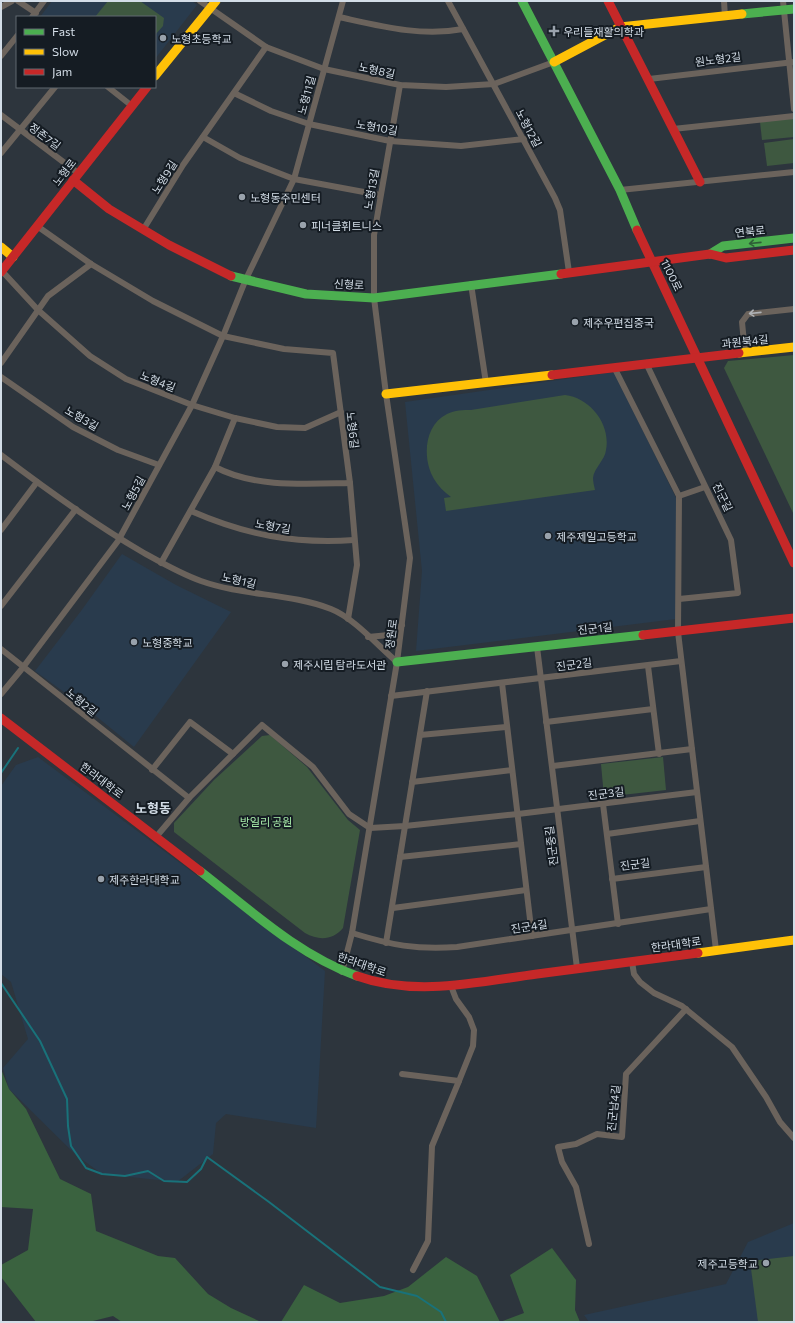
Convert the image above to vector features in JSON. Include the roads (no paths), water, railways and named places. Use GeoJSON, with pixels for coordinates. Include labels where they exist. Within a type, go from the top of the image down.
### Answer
{"type":"FeatureCollection","features":[{"type":"Feature","properties":{"kind":"main road"},"geometry":{"type":"LineString","coordinates":[[156,75],[216,1]]}},
{"type":"Feature","properties":{"kind":"main road","name":"1100로"},"geometry":{"type":"LineString","coordinates":[[522,1],[620,190],[652,263],[794,563]]}},
{"type":"Feature","properties":{"kind":"main road"},"geometry":{"type":"LineString","coordinates":[[608,1],[620,27],[649,79],[700,182]]}},
{"type":"Feature","properties":{"kind":"main road"},"geometry":{"type":"LineString","coordinates":[[554,62],[620,27],[725,16],[784,6],[794,9]]}},
{"type":"Feature","properties":{"kind":"main road","name":"노형로"},"geometry":{"type":"LineString","coordinates":[[1,271],[146,88]]}},
{"type":"Feature","properties":{"kind":"main road","name":"신형로"},"geometry":{"type":"LineString","coordinates":[[75,176],[109,209],[143,230],[231,276],[306,294],[374,298],[471,284],[652,263]]}},
{"type":"Feature","properties":{"kind":"main road","name":"연북로"},"geometry":{"type":"LineString","coordinates":[[652,263],[710,254],[723,246],[794,238]]}},
{"type":"Feature","properties":{"kind":"main road"},"geometry":{"type":"LineString","coordinates":[[1,247],[13,257]]}},
{"type":"Feature","properties":{"kind":"main road","name":"연북로"},"geometry":{"type":"LineString","coordinates":[[710,254],[726,258],[794,250]]}},
{"type":"Feature","properties":{"kind":"main road","name":"과원북4길"},"geometry":{"type":"LineString","coordinates":[[698,358],[794,347]]}},
{"type":"Feature","properties":{"kind":"main road"},"geometry":{"type":"LineString","coordinates":[[386,394],[698,358]]}},
{"type":"Feature","properties":{"kind":"main road","name":"진군1길"},"geometry":{"type":"LineString","coordinates":[[398,662],[794,618]]}},
{"type":"Feature","properties":{"kind":"main road","name":"한라대학로"},"geometry":{"type":"LineString","coordinates":[[1,718],[294,943],[342,972],[386,985],[413,988],[451,986],[794,940]]}},
{"type":"Feature","properties":{"kind":"street"},"geometry":{"type":"LineString","coordinates":[[2,6],[12,1]]}},
{"type":"Feature","properties":{"kind":"street"},"geometry":{"type":"LineString","coordinates":[[18,1],[34,15],[44,1]]}},
{"type":"Feature","properties":{"kind":"street","name":"노형8길"},"geometry":{"type":"LineString","coordinates":[[200,1],[266,47],[324,69],[400,85],[446,86],[494,84],[554,62]]}},
{"type":"Feature","properties":{"kind":"street","name":"노형11길"},"geometry":{"type":"LineString","coordinates":[[246,279],[294,179],[343,1]]}},
{"type":"Feature","properties":{"kind":"street","name":"노형12길"},"geometry":{"type":"LineString","coordinates":[[448,1],[524,139],[560,210],[569,272]]}},
{"type":"Feature","properties":{"kind":"street"},"geometry":{"type":"LineString","coordinates":[[724,1],[725,16]]}},
{"type":"Feature","properties":{"kind":"street"},"geometry":{"type":"LineString","coordinates":[[784,6],[792,63],[794,108]]}},
{"type":"Feature","properties":{"kind":"street"},"geometry":{"type":"LineString","coordinates":[[339,17],[404,31],[444,33],[463,29]]}},
{"type":"Feature","properties":{"kind":"street"},"geometry":{"type":"LineString","coordinates":[[1,56],[16,37]]}},
{"type":"Feature","properties":{"kind":"street","name":"노형9길"},"geometry":{"type":"LineString","coordinates":[[143,230],[183,165],[266,47]]}},
{"type":"Feature","properties":{"kind":"street","name":"원노형2길"},"geometry":{"type":"LineString","coordinates":[[649,79],[792,63]]}},
{"type":"Feature","properties":{"kind":"street","name":"노형13길"},"geometry":{"type":"LineString","coordinates":[[374,298],[374,235],[400,85]]}},
{"type":"Feature","properties":{"kind":"street"},"geometry":{"type":"LineString","coordinates":[[1,153],[54,88]]}},
{"type":"Feature","properties":{"kind":"street"},"geometry":{"type":"LineString","coordinates":[[109,88],[132,106]]}},
{"type":"Feature","properties":{"kind":"street","name":"노형10길"},"geometry":{"type":"LineString","coordinates":[[234,93],[271,111],[309,124],[390,141],[461,146],[524,139]]}},
{"type":"Feature","properties":{"kind":"street","name":"정존7길"},"geometry":{"type":"LineString","coordinates":[[1,115],[75,176]]}},
{"type":"Feature","properties":{"kind":"street"},"geometry":{"type":"LineString","coordinates":[[673,129],[794,116]]}},
{"type":"Feature","properties":{"kind":"street"},"geometry":{"type":"LineString","coordinates":[[203,137],[240,158],[294,179],[380,195]]}},
{"type":"Feature","properties":{"kind":"street"},"geometry":{"type":"LineString","coordinates":[[620,190],[794,172]]}},
{"type":"Feature","properties":{"kind":"street"},"geometry":{"type":"LineString","coordinates":[[37,226],[91,264],[152,301],[223,336]]}},
{"type":"Feature","properties":{"kind":"street"},"geometry":{"type":"LineString","coordinates":[[1,363],[48,296],[91,264]]}},
{"type":"Feature","properties":{"kind":"street","name":"노형4길"},"geometry":{"type":"LineString","coordinates":[[1,271],[38,310],[90,356],[126,379],[192,405],[235,418],[277,427],[305,428],[341,412]]}},
{"type":"Feature","properties":{"kind":"street","name":"노형5길"},"geometry":{"type":"LineString","coordinates":[[1,694],[24,667],[119,539],[192,405],[223,336],[246,279]]}},
{"type":"Feature","properties":{"kind":"street"},"geometry":{"type":"LineString","coordinates":[[471,284],[486,382]]}},
{"type":"Feature","properties":{"kind":"street","name":"정원로"},"geometry":{"type":"LineString","coordinates":[[342,972],[352,933],[391,696],[398,662],[410,558],[386,394],[374,298]]}},
{"type":"Feature","properties":{"kind":"street"},"geometry":{"type":"LineString","coordinates":[[745,353],[742,322],[744,317],[748,314],[794,308]]}},
{"type":"Feature","properties":{"kind":"street","name":"노형6길"},"geometry":{"type":"LineString","coordinates":[[223,336],[284,349],[333,353],[350,483],[357,564],[348,619]]}},
{"type":"Feature","properties":{"kind":"street","name":"진군길"},"geometry":{"type":"LineString","coordinates":[[646,363],[731,540],[738,593],[679,599]]}},
{"type":"Feature","properties":{"kind":"street"},"geometry":{"type":"LineString","coordinates":[[614,367],[678,496],[678,632],[716,950]]}},
{"type":"Feature","properties":{"kind":"street","name":"노형3길"},"geometry":{"type":"LineString","coordinates":[[1,377],[73,427],[118,450],[159,465]]}},
{"type":"Feature","properties":{"kind":"street"},"geometry":{"type":"LineString","coordinates":[[161,563],[215,467],[235,418]]}},
{"type":"Feature","properties":{"kind":"street","name":"노형1길"},"geometry":{"type":"LineString","coordinates":[[1,455],[119,539],[161,563],[200,581],[243,593],[298,600],[332,609],[348,619],[398,662]]}},
{"type":"Feature","properties":{"kind":"street"},"geometry":{"type":"LineString","coordinates":[[215,467],[229,474],[278,483],[350,483]]}},
{"type":"Feature","properties":{"kind":"street"},"geometry":{"type":"LineString","coordinates":[[1,530],[37,482]]}},
{"type":"Feature","properties":{"kind":"street"},"geometry":{"type":"LineString","coordinates":[[678,496],[705,487]]}},
{"type":"Feature","properties":{"kind":"street"},"geometry":{"type":"LineString","coordinates":[[1,606],[76,509]]}},
{"type":"Feature","properties":{"kind":"street","name":"노형7길"},"geometry":{"type":"LineString","coordinates":[[191,511],[222,525],[275,538],[326,542],[354,540]]}},
{"type":"Feature","properties":{"kind":"street"},"geometry":{"type":"LineString","coordinates":[[368,637],[389,635],[402,625]]}},
{"type":"Feature","properties":{"kind":"street","name":"진군중길"},"geometry":{"type":"LineString","coordinates":[[537,647],[577,968]]}},
{"type":"Feature","properties":{"kind":"street","name":"노형2길"},"geometry":{"type":"LineString","coordinates":[[1,649],[189,798]]}},
{"type":"Feature","properties":{"kind":"street","name":"진군2길"},"geometry":{"type":"LineString","coordinates":[[391,696],[681,661]]}},
{"type":"Feature","properties":{"kind":"street"},"geometry":{"type":"LineString","coordinates":[[648,666],[659,754]]}},
{"type":"Feature","properties":{"kind":"street"},"geometry":{"type":"LineString","coordinates":[[502,683],[532,936]]}},
{"type":"Feature","properties":{"kind":"street"},"geometry":{"type":"LineString","coordinates":[[386,943],[393,908],[427,691]]}},
{"type":"Feature","properties":{"kind":"street"},"geometry":{"type":"LineString","coordinates":[[546,722],[653,710]]}},
{"type":"Feature","properties":{"kind":"street"},"geometry":{"type":"LineString","coordinates":[[152,770],[190,722],[233,754]]}},
{"type":"Feature","properties":{"kind":"street"},"geometry":{"type":"LineString","coordinates":[[156,837],[189,798],[262,725],[313,767],[349,814],[370,828]]}},
{"type":"Feature","properties":{"kind":"street"},"geometry":{"type":"LineString","coordinates":[[420,736],[506,726]]}},
{"type":"Feature","properties":{"kind":"street"},"geometry":{"type":"LineString","coordinates":[[553,766],[692,749]]}},
{"type":"Feature","properties":{"kind":"street"},"geometry":{"type":"LineString","coordinates":[[412,782],[512,770]]}},
{"type":"Feature","properties":{"kind":"street","name":"진군3길"},"geometry":{"type":"LineString","coordinates":[[370,828],[405,826],[518,814],[697,792]]}},
{"type":"Feature","properties":{"kind":"street"},"geometry":{"type":"LineString","coordinates":[[603,804],[612,879]]}},
{"type":"Feature","properties":{"kind":"street"},"geometry":{"type":"LineString","coordinates":[[607,834],[700,821]]}},
{"type":"Feature","properties":{"kind":"street"},"geometry":{"type":"LineString","coordinates":[[400,857],[521,844]]}},
{"type":"Feature","properties":{"kind":"street","name":"진군길"},"geometry":{"type":"LineString","coordinates":[[618,924],[612,879],[706,867]]}},
{"type":"Feature","properties":{"kind":"street"},"geometry":{"type":"LineString","coordinates":[[393,908],[526,890]]}},
{"type":"Feature","properties":{"kind":"street","name":"진군4길"},"geometry":{"type":"LineString","coordinates":[[352,933],[386,943],[428,949],[457,947],[711,909]]}},
{"type":"Feature","properties":{"kind":"street"},"geometry":{"type":"LineString","coordinates":[[632,962],[634,974],[640,982],[654,993],[686,1009],[732,1047],[766,1097],[780,1122],[789,1135],[794,1138]]}},
{"type":"Feature","properties":{"kind":"street"},"geometry":{"type":"LineString","coordinates":[[413,1270],[428,1241],[432,1146],[474,1046],[474,1030],[469,1017],[456,1000],[451,986]]}},
{"type":"Feature","properties":{"kind":"street","name":"진군남4길"},"geometry":{"type":"LineString","coordinates":[[589,1244],[576,1187],[562,1162],[558,1147],[576,1144],[597,1134],[622,1137],[626,1074],[686,1009]]}},
{"type":"Feature","properties":{"kind":"street"},"geometry":{"type":"LineString","coordinates":[[402,1074],[460,1081]]}},
{"type":"Feature","properties":{"kind":"waterway"},"geometry":{"type":"LineString","coordinates":[[1,773],[18,748]]}},
{"type":"Feature","properties":{"kind":"waterway"},"geometry":{"type":"LineString","coordinates":[[1,983],[40,1041],[67,1099],[68,1126],[71,1146],[86,1168],[102,1174],[125,1176],[148,1171],[164,1181],[187,1182],[201,1169],[207,1157],[269,1202],[380,1287],[417,1296],[441,1312],[446,1322]]}},
{"type":"Feature","properties":{"kind":"place","name":"우리들재활의학과"},"geometry":{"type":"Point","coordinates":[554,31]}},
{"type":"Feature","properties":{"kind":"place","name":"노형초등학교"},"geometry":{"type":"Point","coordinates":[163,38]}},
{"type":"Feature","properties":{"kind":"place","name":"노형동주민센터"},"geometry":{"type":"Point","coordinates":[242,197]}},
{"type":"Feature","properties":{"kind":"place","name":"피너클휘트니스"},"geometry":{"type":"Point","coordinates":[303,225]}},
{"type":"Feature","properties":{"kind":"place","name":"제주우편집중국"},"geometry":{"type":"Point","coordinates":[575,322]}},
{"type":"Feature","properties":{"kind":"place","name":"제주제일고등학교"},"geometry":{"type":"Point","coordinates":[548,536]}},
{"type":"Feature","properties":{"kind":"place","name":"노형중학교"},"geometry":{"type":"Point","coordinates":[134,642]}},
{"type":"Feature","properties":{"kind":"place","name":"제주시립 탐라도서관"},"geometry":{"type":"Point","coordinates":[285,664]}},
{"type":"Feature","properties":{"kind":"place","name":"제주한라대학교"},"geometry":{"type":"Point","coordinates":[101,879]}},
{"type":"Feature","properties":{"kind":"place","name":"제주고등학교"},"geometry":{"type":"Point","coordinates":[766,1263]}},
{"type":"Feature","properties":{"kind":"district","name":"노형동"},"geometry":{"type":"Point","coordinates":[153,808]}},
{"type":"Feature","properties":{"kind":"park label","name":"방일리 공원"},"geometry":{"type":"Point","coordinates":[266,821]}}]}
